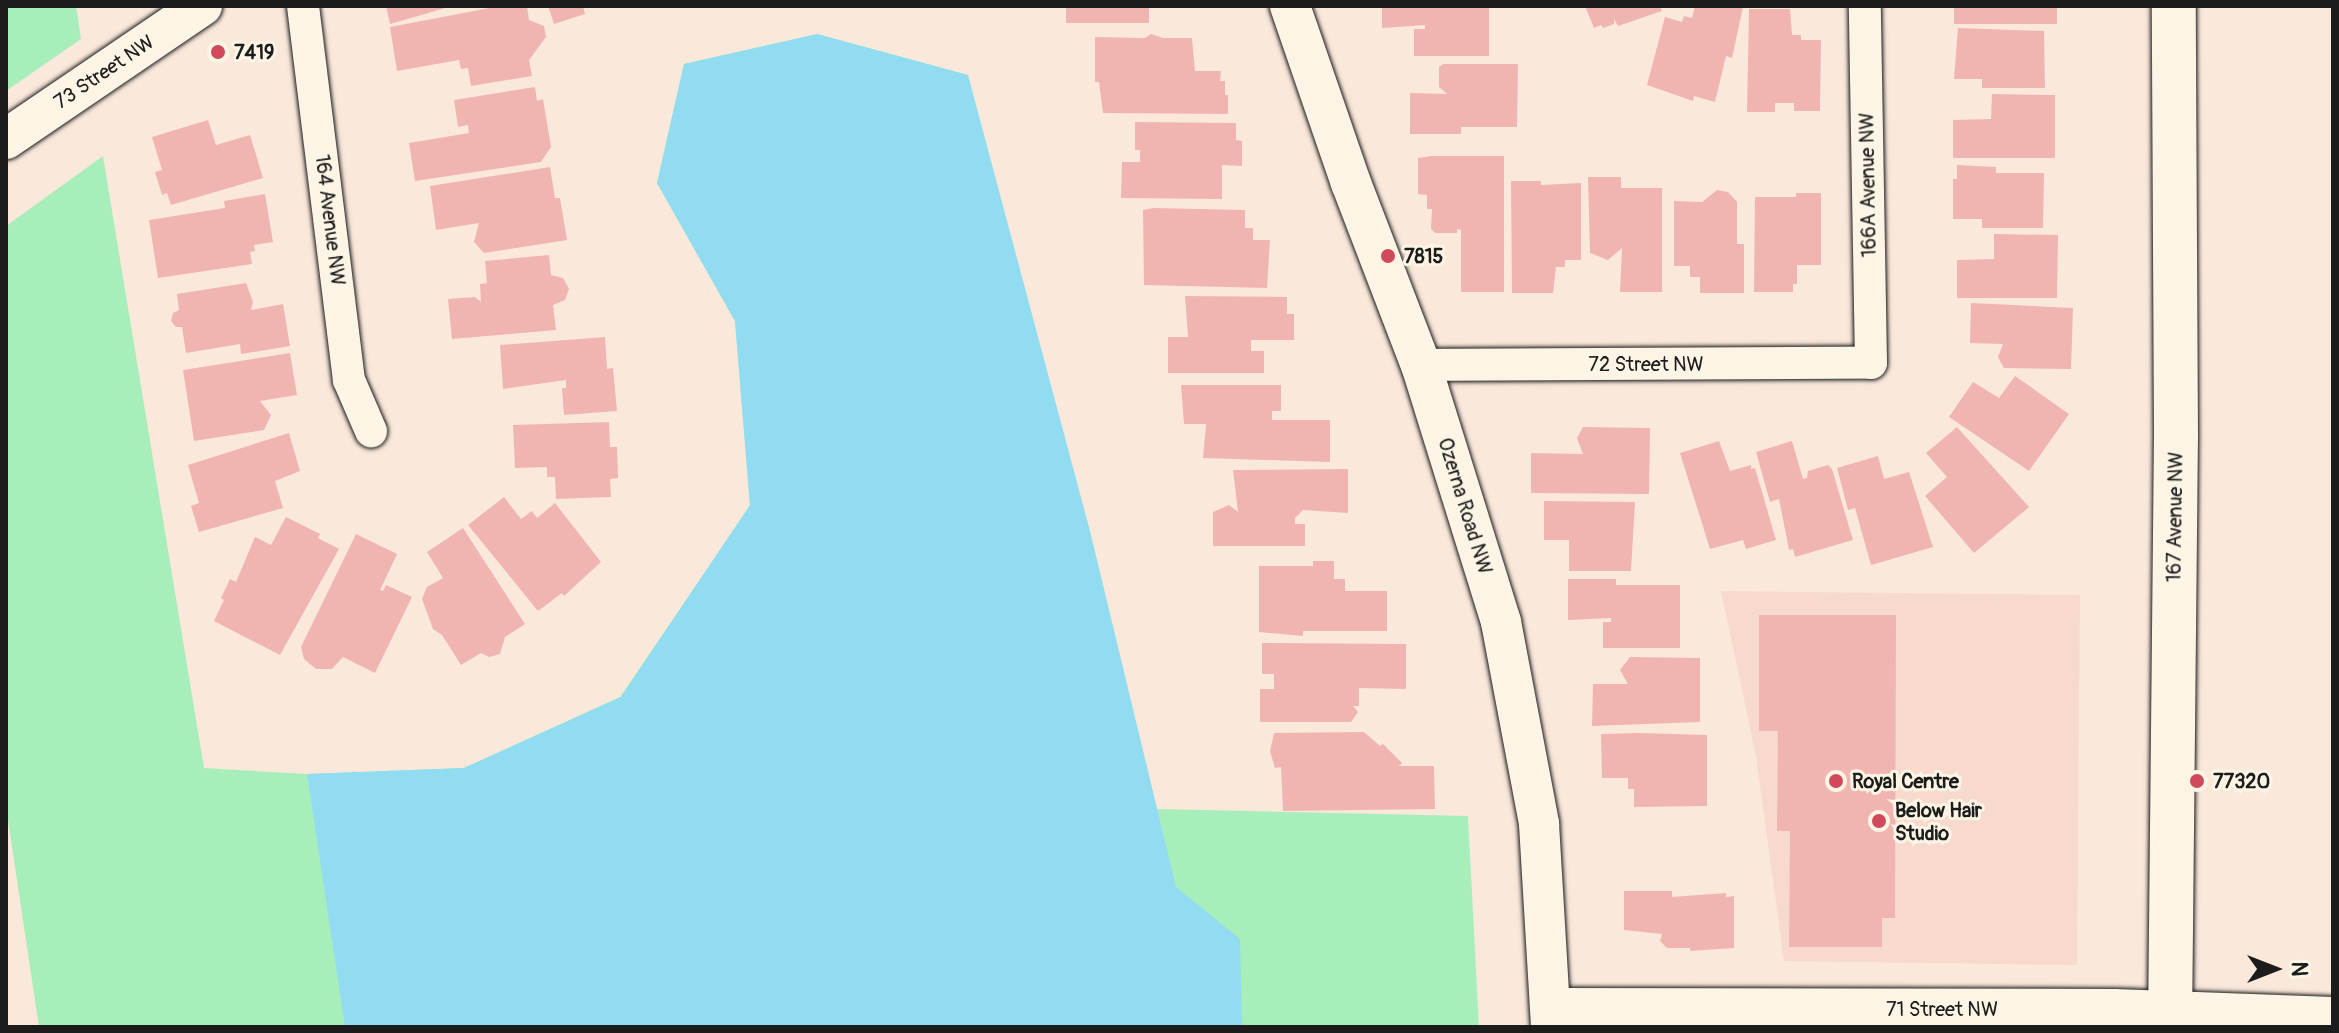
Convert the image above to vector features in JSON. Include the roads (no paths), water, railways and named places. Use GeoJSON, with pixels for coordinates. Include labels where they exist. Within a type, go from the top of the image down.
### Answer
{"type":"FeatureCollection","features":[{"type":"Feature","properties":{"kind":"main road","name":"167 Avenue NW"},"geometry":{"type":"LineString","coordinates":[[2170,1020],[2176,436],[2174,6]]}},
{"type":"Feature","properties":{"kind":"street","name":"73 Street NW"},"geometry":{"type":"LineString","coordinates":[[6,139],[202,6]]}},
{"type":"Feature","properties":{"kind":"street","name":"164 Avenue NW"},"geometry":{"type":"LineString","coordinates":[[303,6],[349,380],[371,431]]}},
{"type":"Feature","properties":{"kind":"street","name":"Ozerna Road NW"},"geometry":{"type":"LineString","coordinates":[[1290,6],[1351,183],[1421,365],[1501,622],[1539,824],[1552,1018]]}},
{"type":"Feature","properties":{"kind":"street","name":"166A Avenue NW"},"geometry":{"type":"LineString","coordinates":[[1865,6],[1871,363]]}},
{"type":"Feature","properties":{"kind":"street","name":"72 Street NW"},"geometry":{"type":"LineString","coordinates":[[1421,365],[1871,363]]}},
{"type":"Feature","properties":{"kind":"street","name":"71 Street NW"},"geometry":{"type":"LineString","coordinates":[[1552,1018],[2114,1009],[2170,1020],[2333,1017]]}},
{"type":"Feature","properties":{"kind":"water"},"geometry":{"type":"Polygon","coordinates":[[[817,34],[968,75],[1090,531],[1176,887],[1240,939],[1242,1027],[345,1027],[307,774],[464,768],[621,697],[750,505],[735,321],[657,183],[684,64],[817,34]]]}},
{"type":"Feature","properties":{"kind":"place","name":"7419"},"geometry":{"type":"Point","coordinates":[218,52]}},
{"type":"Feature","properties":{"kind":"place","name":"7815"},"geometry":{"type":"Point","coordinates":[1388,256]}},
{"type":"Feature","properties":{"kind":"place","name":"Royal Centre"},"geometry":{"type":"Point","coordinates":[1836,781]}},
{"type":"Feature","properties":{"kind":"place","name":"77320"},"geometry":{"type":"Point","coordinates":[2197,781]}},
{"type":"Feature","properties":{"kind":"place","name":"Below Hair Studio"},"geometry":{"type":"Point","coordinates":[1879,821]}}]}
